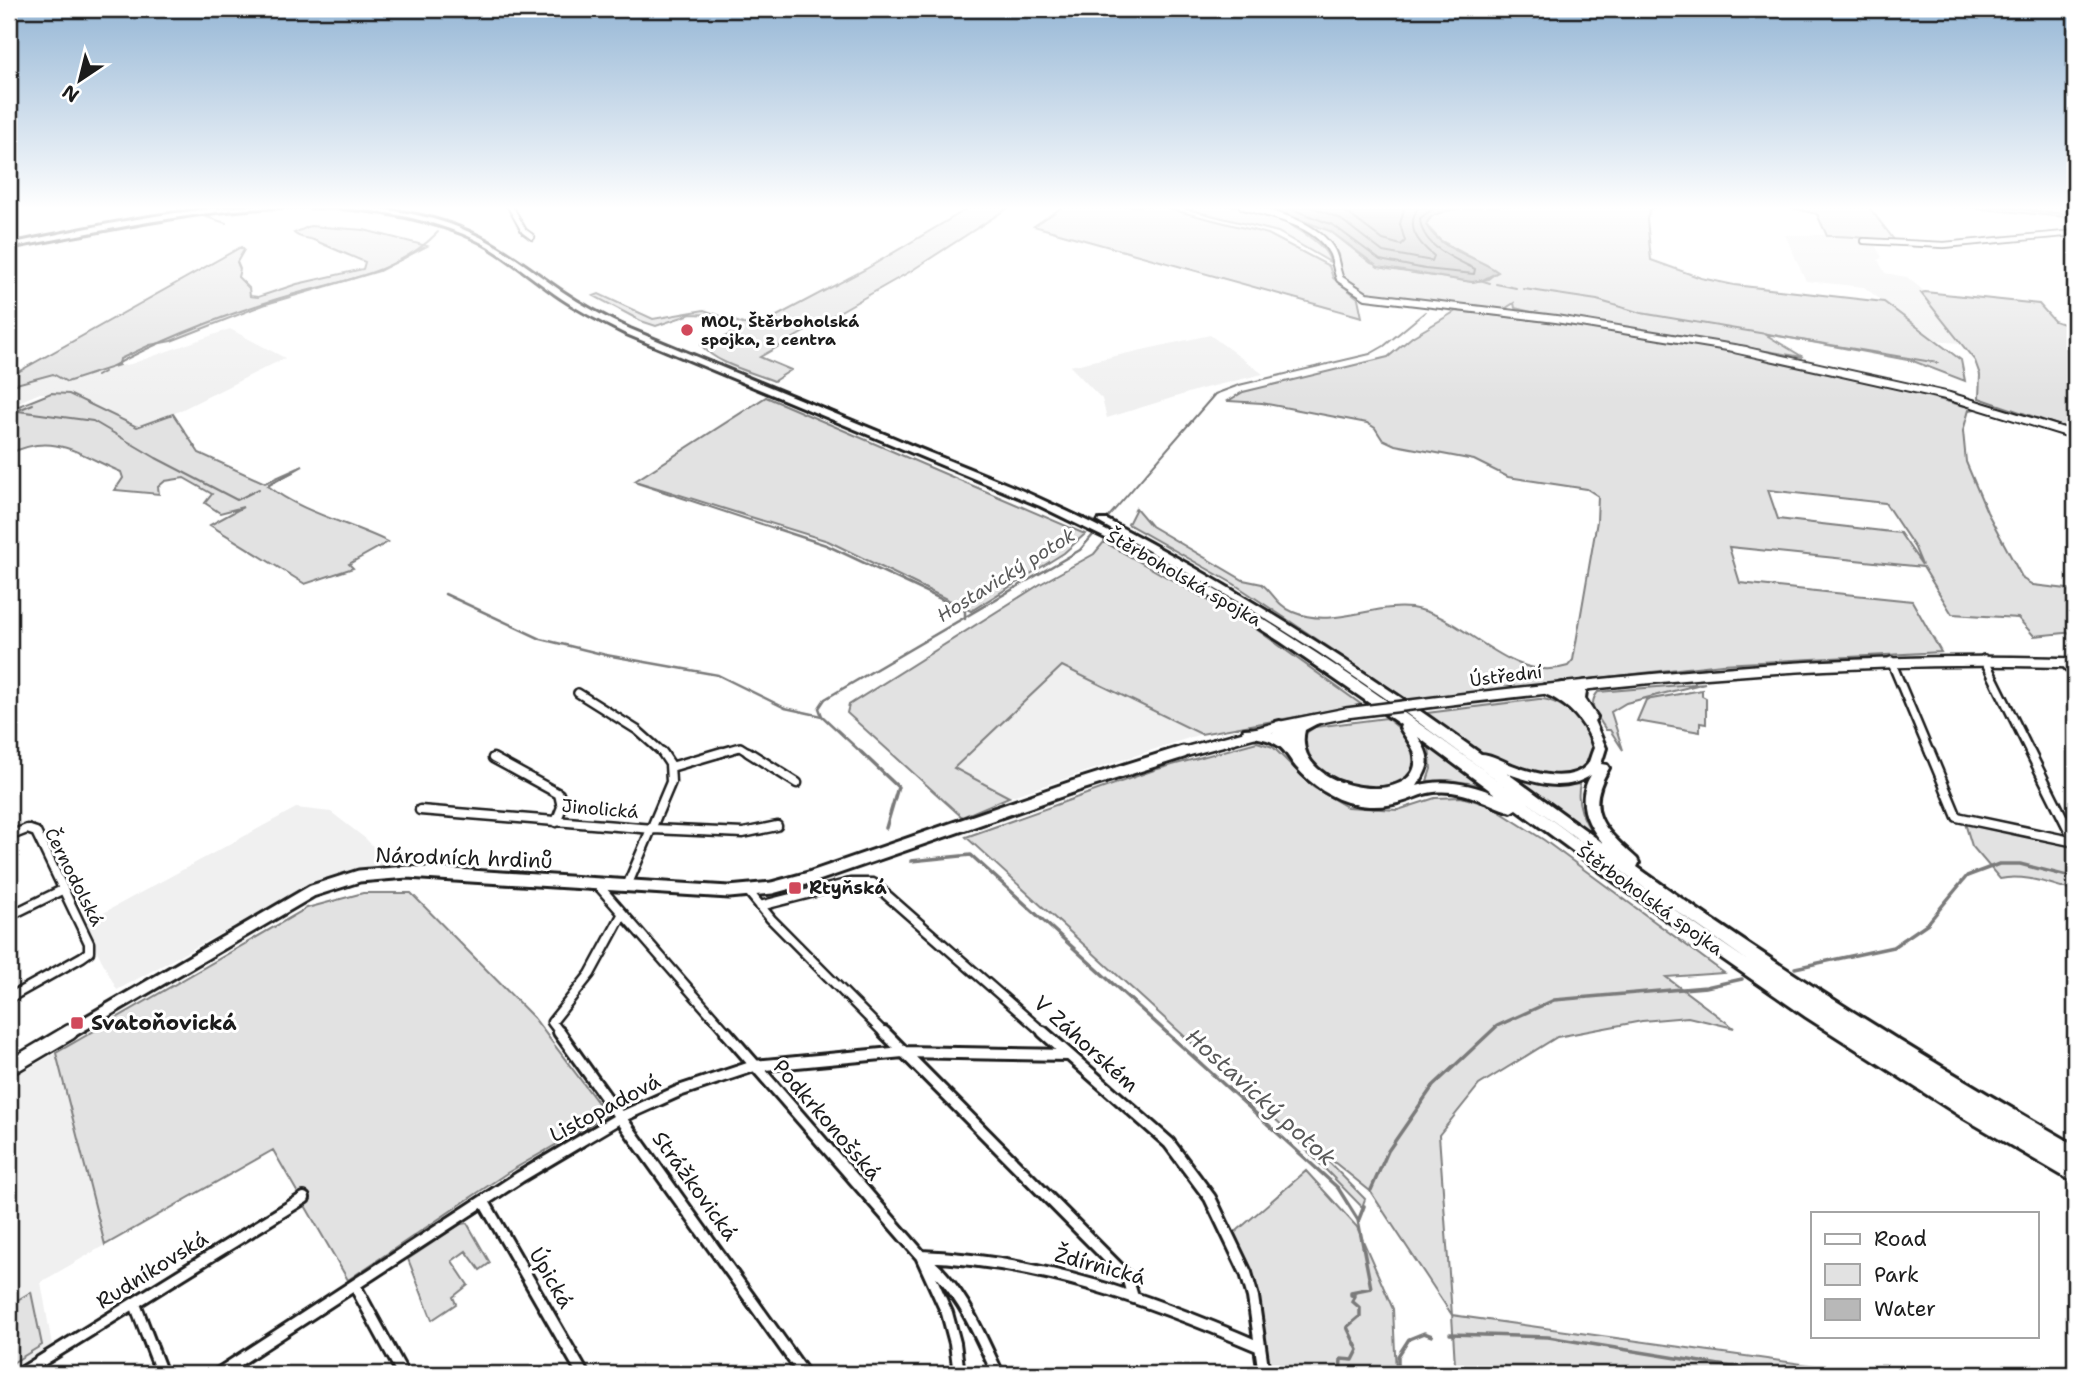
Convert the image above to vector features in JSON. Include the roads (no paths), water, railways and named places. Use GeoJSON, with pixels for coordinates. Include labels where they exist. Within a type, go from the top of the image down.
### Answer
{"type":"FeatureCollection","features":[{"type":"Feature","properties":{"kind":"highway","name":"Štěrboholská spojka"},"geometry":{"type":"LineString","coordinates":[[527,271],[575,304],[627,331],[1094,522]]}},
{"type":"Feature","properties":{"kind":"highway","name":"Štěrboholská spojka"},"geometry":{"type":"LineString","coordinates":[[538,271],[580,298],[634,327],[1111,531],[1238,606],[1375,699],[1801,1006],[1933,1090],[2075,1174]]}},
{"type":"Feature","properties":{"kind":"highway","name":"Štěrboholská spojka"},"geometry":{"type":"LineString","coordinates":[[1111,531],[1185,564],[1270,615],[1668,897],[1882,1040],[2075,1155]]}},
{"type":"Feature","properties":{"kind":"highway"},"geometry":{"type":"LineString","coordinates":[[1570,695],[1588,684]]}},
{"type":"Feature","properties":{"kind":"highway"},"geometry":{"type":"LineString","coordinates":[[1544,689],[1570,695],[1602,733],[1607,750],[1604,764],[1589,789],[1592,815],[1617,848],[1668,897]]}},
{"type":"Feature","properties":{"kind":"highway"},"geometry":{"type":"LineString","coordinates":[[1447,738],[1522,774],[1548,779],[1576,777],[1593,767],[1600,748],[1593,730],[1570,695]]}},
{"type":"Feature","properties":{"kind":"highway"},"geometry":{"type":"LineString","coordinates":[[1280,725],[1278,733],[1290,741],[1308,767],[1335,787],[1375,796],[1404,789],[1419,774],[1422,766],[1421,753],[1403,725],[1375,699]]}},
{"type":"Feature","properties":{"kind":"highway"},"geometry":{"type":"LineString","coordinates":[[1290,741],[1299,729],[1316,719]]}},
{"type":"Feature","properties":{"kind":"highway"},"geometry":{"type":"LineString","coordinates":[[1248,732],[1268,734],[1290,741],[1311,777],[1330,790],[1347,796],[1381,800],[1428,788],[1464,788],[1497,800],[1559,834]]}},
{"type":"Feature","properties":{"kind":"street"},"geometry":{"type":"LineString","coordinates":[[1338,271],[1340,279],[1352,290],[1366,296],[1554,319],[1783,356],[1992,408],[2075,435]]}},
{"type":"Feature","properties":{"kind":"street"},"geometry":{"type":"LineString","coordinates":[[1891,660],[1957,817],[2075,842],[1984,659]]}},
{"type":"Feature","properties":{"kind":"street"},"geometry":{"type":"LineString","coordinates":[[1588,684],[1706,671],[1891,660],[2070,662],[2075,675]]}},
{"type":"Feature","properties":{"kind":"street","name":"Ústřední"},"geometry":{"type":"LineString","coordinates":[[958,828],[1132,767],[1248,732],[1346,713],[1544,689]]}},
{"type":"Feature","properties":{"kind":"street"},"geometry":{"type":"LineString","coordinates":[[578,694],[649,741],[665,755],[671,767],[671,782],[628,886]]}},
{"type":"Feature","properties":{"kind":"street"},"geometry":{"type":"LineString","coordinates":[[671,767],[740,747],[797,783]]}},
{"type":"Feature","properties":{"kind":"street"},"geometry":{"type":"LineString","coordinates":[[493,758],[559,794],[562,807],[556,822]]}},
{"type":"Feature","properties":{"kind":"street","name":"Jinolická"},"geometry":{"type":"LineString","coordinates":[[420,810],[653,829],[743,833],[777,826]]}},
{"type":"Feature","properties":{"kind":"street","name":"Národních hrdinů"},"geometry":{"type":"LineString","coordinates":[[9,1068],[300,897],[341,879],[362,874],[407,872],[748,891],[809,878],[958,828]]}},
{"type":"Feature","properties":{"kind":"street","name":"Černodolská"},"geometry":{"type":"LineString","coordinates":[[9,836],[32,829],[36,832],[89,943],[89,952],[9,998]]}},
{"type":"Feature","properties":{"kind":"street","name":"V Záhorském"},"geometry":{"type":"LineString","coordinates":[[760,906],[850,883],[873,883],[1169,1143],[1210,1198],[1246,1273],[1253,1297],[1264,1374]]}},
{"type":"Feature","properties":{"kind":"street","name":"Podkrkonošská"},"geometry":{"type":"LineString","coordinates":[[596,884],[921,1256],[939,1289],[954,1337],[959,1374]]}},
{"type":"Feature","properties":{"kind":"street"},"geometry":{"type":"LineString","coordinates":[[9,916],[62,890]]}},
{"type":"Feature","properties":{"kind":"street"},"geometry":{"type":"LineString","coordinates":[[748,891],[903,1052],[1127,1277],[1132,1294]]}},
{"type":"Feature","properties":{"kind":"street","name":"Strážkovická"},"geometry":{"type":"LineString","coordinates":[[622,915],[590,974],[552,1022],[804,1374]]}},
{"type":"Feature","properties":{"kind":"street","name":"Listopadová"},"geometry":{"type":"LineString","coordinates":[[218,1374],[520,1177],[621,1117],[679,1091],[754,1066],[903,1052],[1069,1055]]}},
{"type":"Feature","properties":{"kind":"street","name":"Rudníkovská"},"geometry":{"type":"LineString","coordinates":[[20,1374],[304,1198]]}},
{"type":"Feature","properties":{"kind":"street","name":"Úpická"},"geometry":{"type":"LineString","coordinates":[[484,1202],[583,1374]]}},
{"type":"Feature","properties":{"kind":"street"},"geometry":{"type":"LineString","coordinates":[[921,1256],[943,1273],[979,1333],[998,1374]]}},
{"type":"Feature","properties":{"kind":"street","name":"Ždírnická"},"geometry":{"type":"LineString","coordinates":[[921,1256],[957,1256],[1031,1268],[1132,1294],[1170,1307],[1261,1347]]}},
{"type":"Feature","properties":{"kind":"street"},"geometry":{"type":"LineString","coordinates":[[355,1286],[403,1374]]}},
{"type":"Feature","properties":{"kind":"street"},"geometry":{"type":"LineString","coordinates":[[135,1304],[162,1374]]}},
{"type":"Feature","properties":{"kind":"water"},"geometry":{"type":"Polygon","coordinates":[[[1400,271],[1498,272],[1472,282],[1400,271]]]}},
{"type":"Feature","properties":{"kind":"waterway"},"geometry":{"type":"LineString","coordinates":[[113,366],[173,337],[235,313],[376,271]]}},
{"type":"Feature","properties":{"kind":"waterway"},"geometry":{"type":"LineString","coordinates":[[1480,280],[1490,283]]}},
{"type":"Feature","properties":{"kind":"waterway"},"geometry":{"type":"LineString","coordinates":[[1496,284],[1516,288]]}},
{"type":"Feature","properties":{"kind":"waterway"},"geometry":{"type":"LineString","coordinates":[[1524,289],[1597,300],[1641,313],[1938,363]]}},
{"type":"Feature","properties":{"kind":"waterway","name":"Hostavický potok"},"geometry":{"type":"LineString","coordinates":[[1097,530],[1215,394],[1239,385],[1370,354],[1384,346],[1425,312]]}},
{"type":"Feature","properties":{"kind":"waterway"},"geometry":{"type":"LineString","coordinates":[[97,376],[104,372]]}},
{"type":"Feature","properties":{"kind":"waterway"},"geometry":{"type":"LineString","coordinates":[[9,414],[33,404]]}},
{"type":"Feature","properties":{"kind":"waterway"},"geometry":{"type":"LineString","coordinates":[[18,411],[93,421],[156,458],[237,500],[259,489]]}},
{"type":"Feature","properties":{"kind":"waterway"},"geometry":{"type":"LineString","coordinates":[[269,484],[293,472]]}},
{"type":"Feature","properties":{"kind":"waterway"},"geometry":{"type":"LineString","coordinates":[[637,483],[780,530]]}},
{"type":"Feature","properties":{"kind":"waterway"},"geometry":{"type":"LineString","coordinates":[[774,528],[826,545],[960,608],[965,611],[965,617]]}},
{"type":"Feature","properties":{"kind":"waterway","name":"Hostavický potok"},"geometry":{"type":"LineString","coordinates":[[965,617],[1080,550],[1099,528]]}},
{"type":"Feature","properties":{"kind":"waterway"},"geometry":{"type":"LineString","coordinates":[[445,594],[541,639],[606,655],[718,675],[785,708],[822,716]]}},
{"type":"Feature","properties":{"kind":"waterway","name":"Hostavický potok"},"geometry":{"type":"LineString","coordinates":[[822,716],[819,708],[825,699],[965,617]]}},
{"type":"Feature","properties":{"kind":"waterway","name":"Hostavický potok"},"geometry":{"type":"LineString","coordinates":[[822,716],[863,754]]}},
{"type":"Feature","properties":{"kind":"waterway","name":"Hostavický potok"},"geometry":{"type":"LineString","coordinates":[[861,752],[898,787],[886,828]]}},
{"type":"Feature","properties":{"kind":"waterway","name":"Hostavický potok"},"geometry":{"type":"LineString","coordinates":[[911,861],[971,855],[1338,1188],[1358,1220],[1371,1288],[1351,1292],[1351,1295],[1355,1296],[1352,1301],[1360,1308],[1360,1316],[1347,1327],[1358,1350],[1353,1360],[1341,1359],[1340,1374]]}},
{"type":"Feature","properties":{"kind":"waterway"},"geometry":{"type":"LineString","coordinates":[[1795,968],[1893,947],[1928,923],[1967,876],[1999,864],[2020,864],[2075,878]]}},
{"type":"Feature","properties":{"kind":"waterway"},"geometry":{"type":"LineString","coordinates":[[1371,1190],[1388,1151],[1433,1086],[1497,1026],[1554,1000],[1706,987],[1742,979]]}},
{"type":"Feature","properties":{"kind":"waterway"},"geometry":{"type":"LineString","coordinates":[[1359,1219],[1364,1206]]}},
{"type":"Feature","properties":{"kind":"waterway"},"geometry":{"type":"LineString","coordinates":[[1398,1374],[1398,1356],[1409,1339],[1424,1333],[1432,1336]]}},
{"type":"Feature","properties":{"kind":"waterway"},"geometry":{"type":"LineString","coordinates":[[1450,1334],[1548,1337],[1775,1374]]}},
{"type":"Feature","properties":{"kind":"place","name":"MOL, Štěrboholská spojka, z centra"},"geometry":{"type":"Point","coordinates":[687,330]}},
{"type":"Feature","properties":{"kind":"place","name":"Rtyňská"},"geometry":{"type":"Point","coordinates":[795,888]}},
{"type":"Feature","properties":{"kind":"place","name":"Svatoňovická"},"geometry":{"type":"Point","coordinates":[77,1023]}}]}
